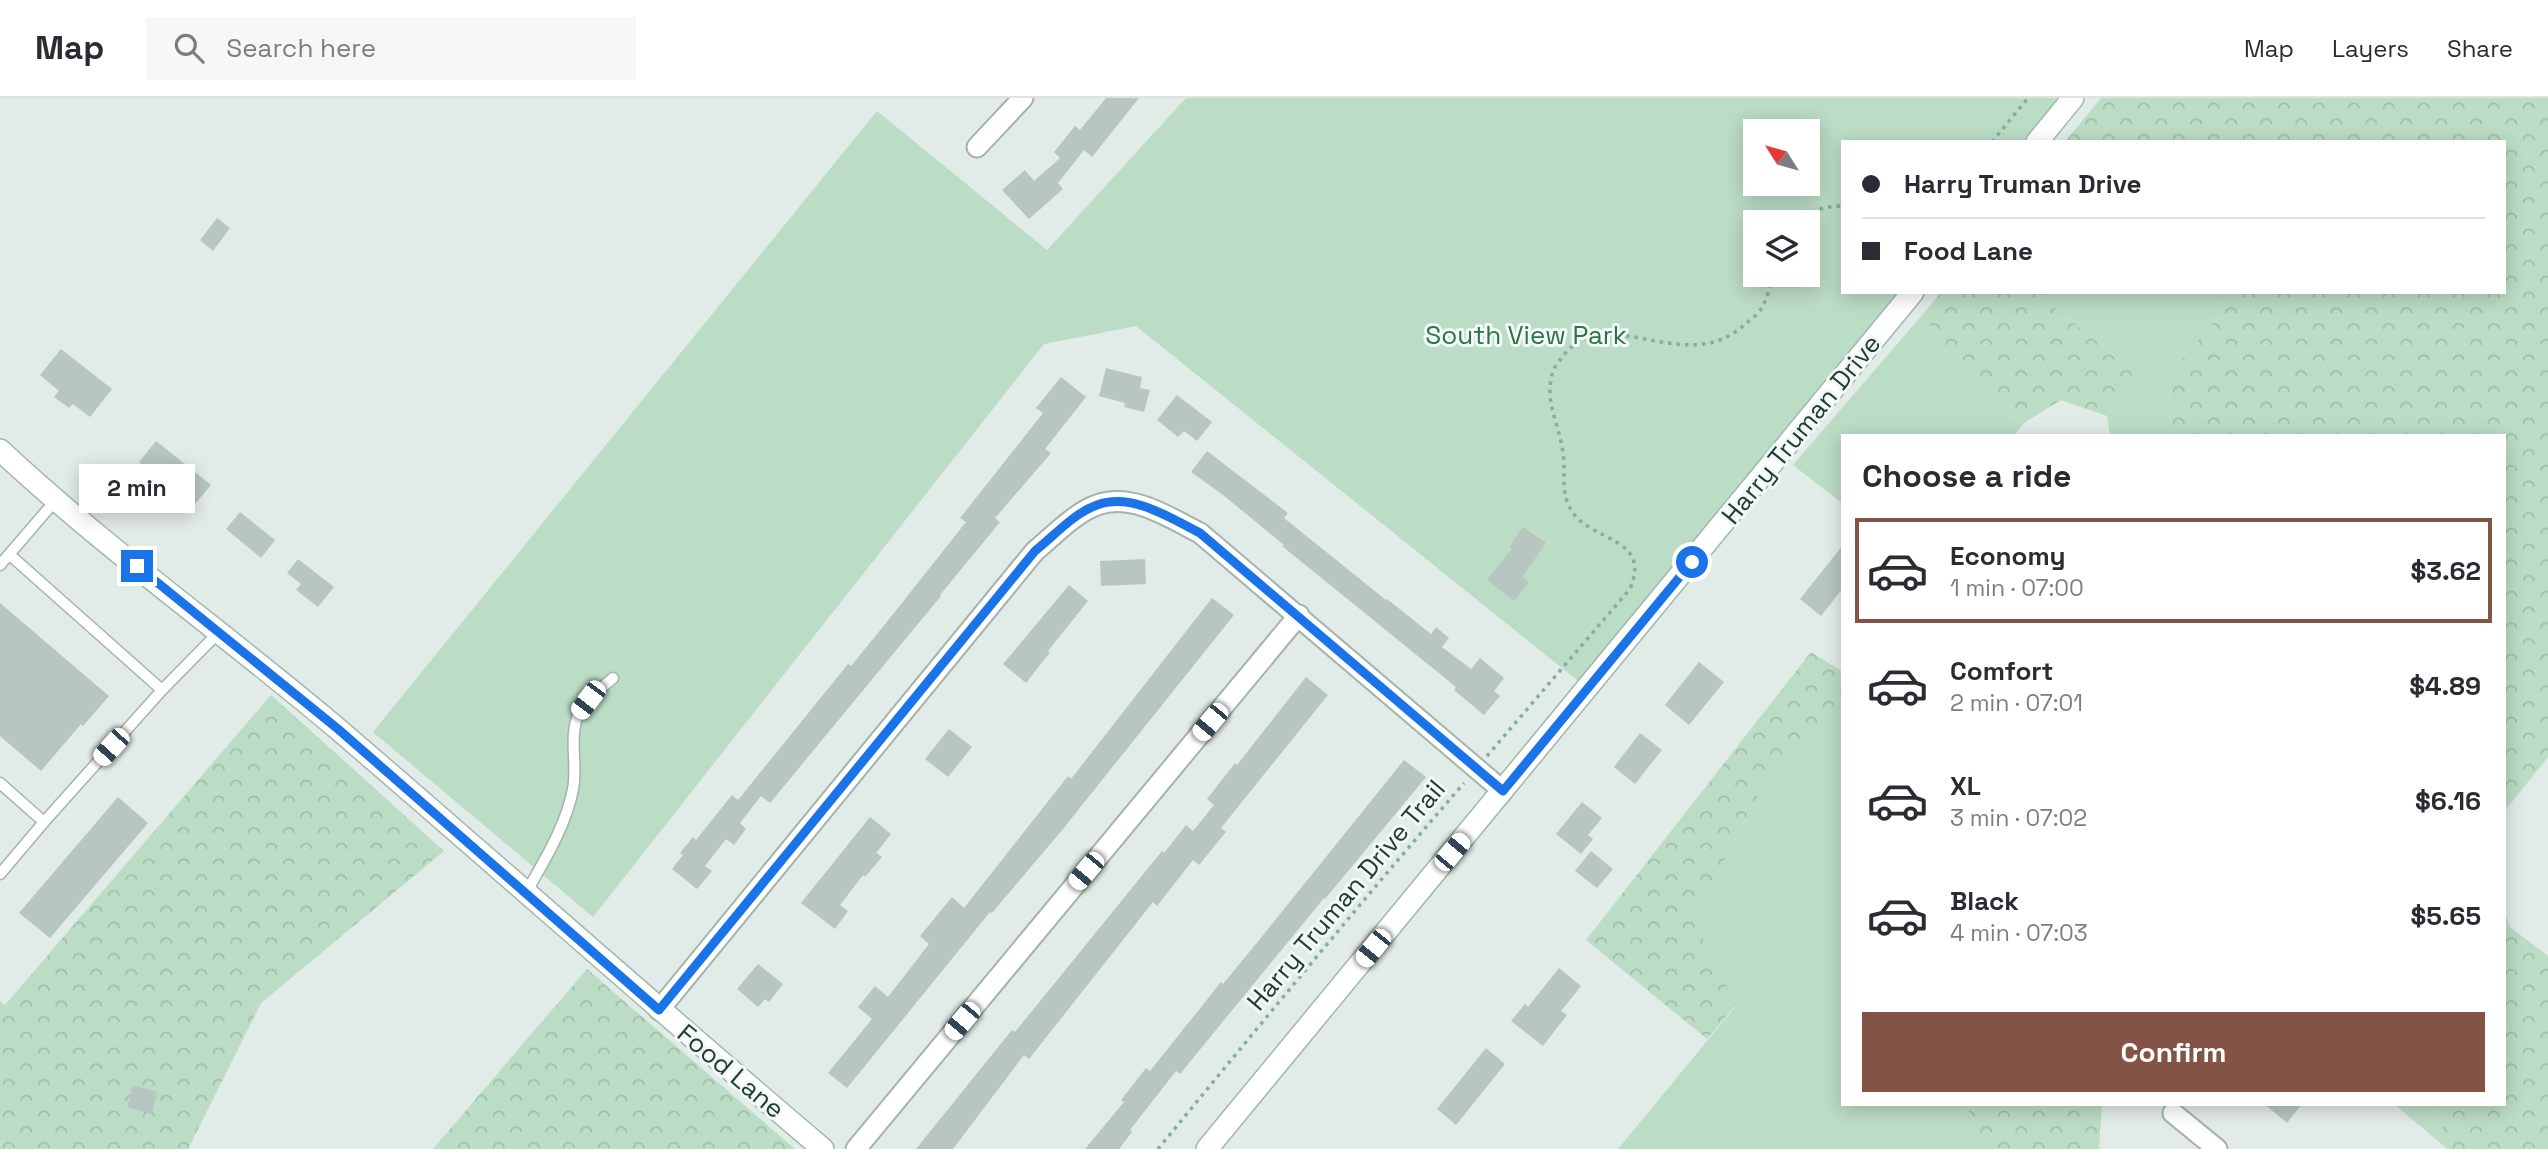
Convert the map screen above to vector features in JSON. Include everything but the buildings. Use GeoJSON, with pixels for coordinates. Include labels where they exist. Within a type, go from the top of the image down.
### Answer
{"type":"FeatureCollection","features":[{"type":"Feature","properties":{"kind":"main road"},"geometry":{"type":"LineString","coordinates":[[2040,140],[2074,98]]}},
{"type":"Feature","properties":{"kind":"main road","name":"Harry Truman Drive"},"geometry":{"type":"LineString","coordinates":[[1207,1149],[1911,294]]}},
{"type":"Feature","properties":{"kind":"main road","name":"Food Lane"},"geometry":{"type":"LineString","coordinates":[[0,450],[55,501],[338,729],[659,1010],[823,1149]]}},
{"type":"Feature","properties":{"kind":"street"},"geometry":{"type":"LineString","coordinates":[[977,147],[1023,98]]}},
{"type":"Feature","properties":{"kind":"street"},"geometry":{"type":"LineString","coordinates":[[659,1010],[1035,551],[1097,504],[1116,501],[1151,508],[1200,533],[1503,791]]}},
{"type":"Feature","properties":{"kind":"street"},"geometry":{"type":"LineString","coordinates":[[856,1149],[1299,615]]}},
{"type":"Feature","properties":{"kind":"street"},"geometry":{"type":"LineString","coordinates":[[2173,1113],[2217,1149]]}},
{"type":"Feature","properties":{"kind":"lane"},"geometry":{"type":"LineString","coordinates":[[0,565],[55,501]]}},
{"type":"Feature","properties":{"kind":"lane"},"geometry":{"type":"LineString","coordinates":[[10,555],[162,690]]}},
{"type":"Feature","properties":{"kind":"lane"},"geometry":{"type":"LineString","coordinates":[[0,874],[162,690],[219,632]]}},
{"type":"Feature","properties":{"kind":"lane"},"geometry":{"type":"LineString","coordinates":[[526,894],[552,846],[574,788],[574,730],[579,713],[588,700],[613,678]]}},
{"type":"Feature","properties":{"kind":"lane"},"geometry":{"type":"LineString","coordinates":[[0,783],[44,822]]}},
{"type":"Feature","properties":{"kind":"path"},"geometry":{"type":"LineString","coordinates":[[1994,140],[2028,98]]}},
{"type":"Feature","properties":{"kind":"path"},"geometry":{"type":"LineString","coordinates":[[1819,210],[1841,206]]}},
{"type":"Feature","properties":{"kind":"path","name":"Harry Truman Drive Trail"},"geometry":{"type":"LineString","coordinates":[[1158,1149],[1295,982],[1630,589],[1635,578],[1635,566],[1629,550],[1587,526],[1572,511],[1563,488],[1563,453],[1549,391],[1554,369],[1570,348],[1587,336],[1612,333],[1684,347],[1709,345],[1738,331],[1761,309],[1769,287]]}},
{"type":"Feature","properties":{"kind":"green space","name":"South View Park"},"geometry":{"type":"Polygon","coordinates":[[[1186,98],[2073,98],[2039,140],[1841,140],[1841,294],[1911,294],[1587,688],[1136,326],[1044,344],[593,917],[373,732],[877,111],[1047,250],[1186,98]]]}},
{"type":"Feature","properties":{"kind":"green space"},"geometry":{"type":"Polygon","coordinates":[[[2101,98],[2548,98],[2548,757],[2506,810],[2506,434],[2171,434],[2169,375],[2219,316],[2219,294],[2506,294],[2506,140],[2067,140],[2101,98]]]}},
{"type":"Feature","properties":{"kind":"green space"},"geometry":{"type":"Polygon","coordinates":[[[1939,294],[2043,294],[2043,298],[2134,372],[2107,416],[2061,400],[2024,423],[1960,377],[1923,314],[1939,294]]]}},
{"type":"Feature","properties":{"kind":"green space"},"geometry":{"type":"Polygon","coordinates":[[[2043,294],[2219,294],[2219,316],[2169,375],[2171,434],[2110,434],[2107,416],[2134,372],[2043,298],[2043,294]]]}},
{"type":"Feature","properties":{"kind":"green space"},"geometry":{"type":"Polygon","coordinates":[[[1923,314],[1960,377],[2024,423],[2015,434],[1841,434],[1841,502],[1793,465],[1923,314]]]}},
{"type":"Feature","properties":{"kind":"green space"},"geometry":{"type":"Polygon","coordinates":[[[1811,652],[1841,671],[1841,710],[1774,764],[1694,920],[1736,1005],[1707,1039],[1586,940],[1811,652]]]}},
{"type":"Feature","properties":{"kind":"green space"},"geometry":{"type":"Polygon","coordinates":[[[271,695],[444,851],[261,1003],[188,1149],[0,1149],[0,1001],[5,1005],[271,695]]]}},
{"type":"Feature","properties":{"kind":"green space"},"geometry":{"type":"Polygon","coordinates":[[[1841,710],[1841,1106],[1967,1106],[1985,1149],[1618,1149],[1736,1006],[1694,920],[1774,764],[1841,710]]]}},
{"type":"Feature","properties":{"kind":"green space"},"geometry":{"type":"Polygon","coordinates":[[[2506,916],[2510,927],[2548,956],[2548,1149],[2447,1149],[2444,1146],[2439,1106],[2506,1106],[2506,916]]]}},
{"type":"Feature","properties":{"kind":"green space"},"geometry":{"type":"Polygon","coordinates":[[[587,969],[795,1149],[433,1149],[587,969]]]}},
{"type":"Feature","properties":{"kind":"green space"},"geometry":{"type":"Polygon","coordinates":[[[1967,1106],[2102,1106],[2099,1149],[1985,1149],[1967,1106]]]}},
{"type":"Feature","properties":{"kind":"green space"},"geometry":{"type":"Polygon","coordinates":[[[2396,1106],[2439,1106],[2444,1146],[2396,1106]]]}},
{"type":"Feature","properties":{"kind":"route"},"geometry":{"type":"LineString","coordinates":[[137,566],[338,729],[659,1010],[1035,551],[1097,504],[1116,501],[1151,508],[1200,533],[1503,791],[1692,562]]}}]}
